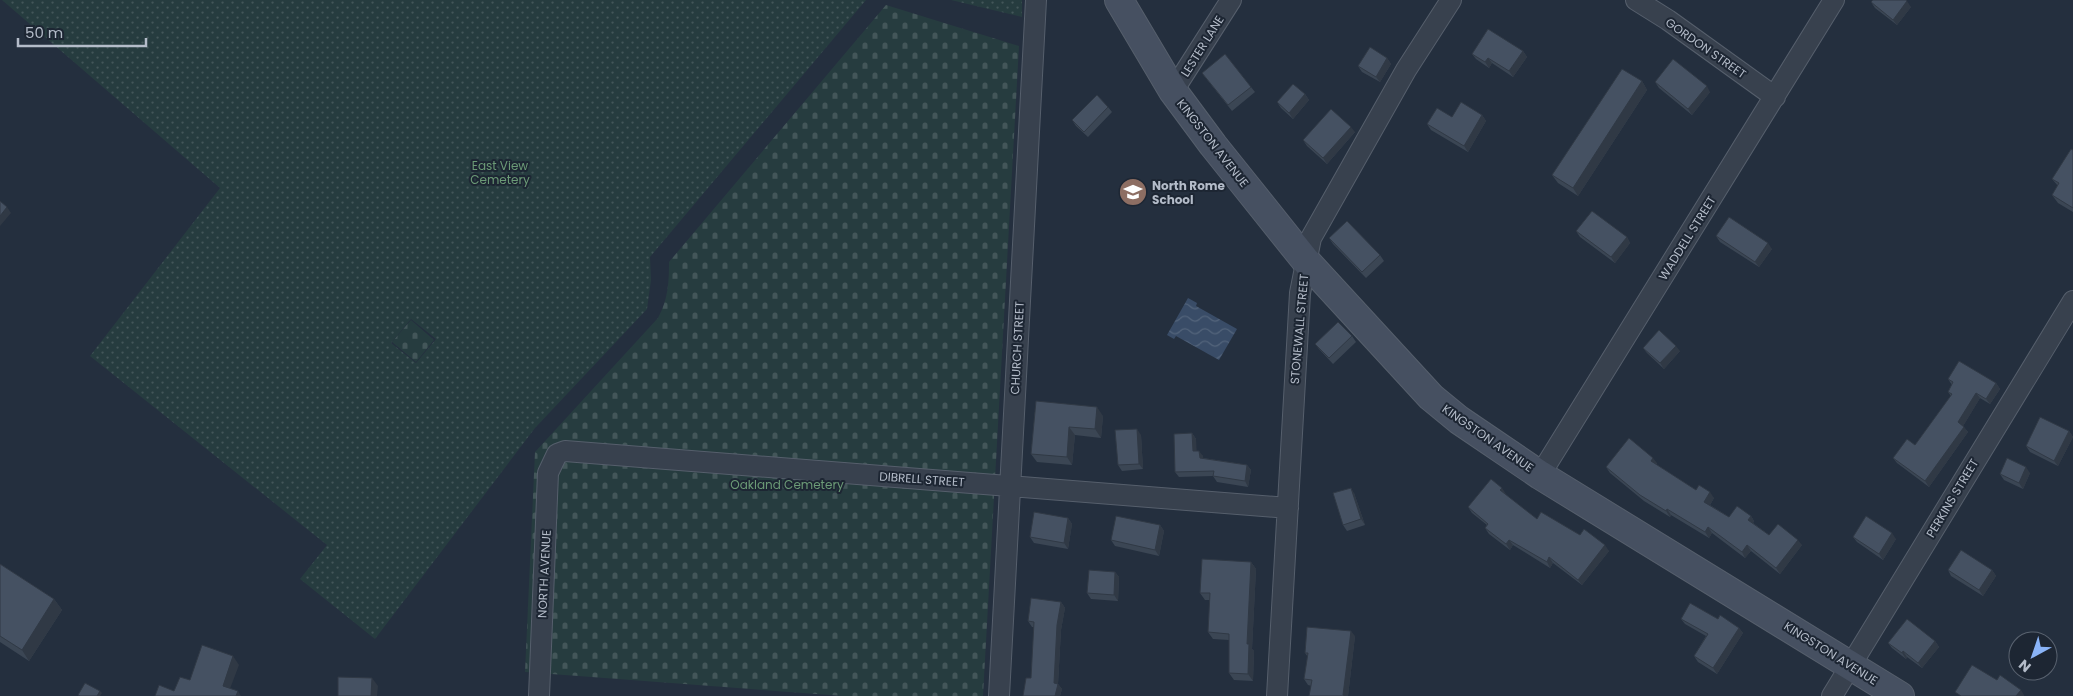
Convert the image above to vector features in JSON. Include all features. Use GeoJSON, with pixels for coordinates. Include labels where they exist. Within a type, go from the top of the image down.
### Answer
{"type":"FeatureCollection","features":[{"type":"Feature","properties":{"kind":"street","name":"CHURCH STREET"},"geometry":{"type":"LineString","coordinates":[[999,696],[1036,0]]}},
{"type":"Feature","properties":{"kind":"street","name":"KINGSTON AVENUE"},"geometry":{"type":"LineString","coordinates":[[1119,0],[1173,91],[1305,260],[1431,397],[1459,420],[1540,475],[1900,696]]}},
{"type":"Feature","properties":{"kind":"street","name":"LESTER LANE"},"geometry":{"type":"LineString","coordinates":[[1173,91],[1231,0]]}},
{"type":"Feature","properties":{"kind":"street","name":"STONEWALL STREET"},"geometry":{"type":"LineString","coordinates":[[1277,696],[1300,293],[1305,260],[1311,238],[1406,70],[1451,0]]}},
{"type":"Feature","properties":{"kind":"street","name":"GORDON STREET"},"geometry":{"type":"LineString","coordinates":[[1636,0],[1668,20],[1775,97]]}},
{"type":"Feature","properties":{"kind":"street","name":"WADDELL STREET"},"geometry":{"type":"LineString","coordinates":[[1540,475],[1834,0]]}},
{"type":"Feature","properties":{"kind":"street","name":"PERKINS STREET"},"geometry":{"type":"LineString","coordinates":[[1832,696],[2073,301]]}},
{"type":"Feature","properties":{"kind":"street","name":"DIBRELL STREET"},"geometry":{"type":"LineString","coordinates":[[557,454],[565,451],[1288,508]]}},
{"type":"Feature","properties":{"kind":"street","name":"NORTH AVENUE"},"geometry":{"type":"LineString","coordinates":[[539,696],[548,473],[557,454]]}},
{"type":"Feature","properties":{"kind":"green space","name":"East View Cemetery"},"geometry":{"type":"Polygon","coordinates":[[[2,0],[866,0],[650,257],[651,280],[647,309],[535,428],[375,639],[300,579],[327,545],[90,356],[220,188],[2,0]],[[411,319],[391,343],[416,363],[436,339],[411,319]]]}},
{"type":"Feature","properties":{"kind":"green space"},"geometry":{"type":"Polygon","coordinates":[[[951,0],[1022,0],[1022,17],[951,0]]]}},
{"type":"Feature","properties":{"kind":"green space","name":"Oakland Cemetery"},"geometry":{"type":"Polygon","coordinates":[[[886,5],[1019,46],[983,696],[843,696],[525,672],[535,452],[658,318],[667,291],[669,262],[886,5]]]}},
{"type":"Feature","properties":{"kind":"green space"},"geometry":{"type":"Polygon","coordinates":[[[411,320],[434,340],[416,362],[392,342],[411,320]]]}},
{"type":"Feature","properties":{"kind":"water"},"geometry":{"type":"Polygon","coordinates":[[[1188,298],[1197,303],[1196,306],[1237,329],[1219,360],[1176,336],[1174,339],[1167,335],[1188,298]]]}},
{"type":"Feature","properties":{"kind":"building"},"geometry":{"type":"Polygon","coordinates":[[[1873,0],[1907,1],[1893,20],[1871,2],[1873,0]]]}},
{"type":"Feature","properties":{"kind":"building"},"geometry":{"type":"Polygon","coordinates":[[[1488,29],[1523,51],[1509,71],[1488,58],[1485,62],[1472,54],[1488,29]]]}},
{"type":"Feature","properties":{"kind":"building"},"geometry":{"type":"Polygon","coordinates":[[[1370,47],[1387,58],[1376,77],[1358,66],[1370,47]]]}},
{"type":"Feature","properties":{"kind":"building"},"geometry":{"type":"Polygon","coordinates":[[[1225,54],[1251,87],[1228,105],[1202,73],[1225,54]]]}},
{"type":"Feature","properties":{"kind":"building"},"geometry":{"type":"Polygon","coordinates":[[[1673,59],[1707,86],[1688,109],[1655,82],[1673,59]]]}},
{"type":"Feature","properties":{"kind":"building"},"geometry":{"type":"Polygon","coordinates":[[[1622,69],[1642,81],[1573,188],[1552,175],[1622,69]]]}},
{"type":"Feature","properties":{"kind":"building"},"geometry":{"type":"Polygon","coordinates":[[[1293,84],[1305,94],[1289,113],[1277,102],[1293,84]]]}},
{"type":"Feature","properties":{"kind":"building"},"geometry":{"type":"Polygon","coordinates":[[[1097,95],[1108,107],[1084,132],[1072,120],[1097,95]]]}},
{"type":"Feature","properties":{"kind":"building"},"geometry":{"type":"Polygon","coordinates":[[[1461,102],[1482,115],[1464,146],[1427,124],[1437,108],[1452,117],[1461,102]]]}},
{"type":"Feature","properties":{"kind":"building"},"geometry":{"type":"Polygon","coordinates":[[[1331,109],[1351,127],[1323,158],[1303,140],[1331,109]]]}},
{"type":"Feature","properties":{"kind":"building"},"geometry":{"type":"Polygon","coordinates":[[[2071,149],[2073,150],[2073,208],[2052,195],[2059,183],[2052,179],[2071,149]]]}},
{"type":"Feature","properties":{"kind":"building"},"geometry":{"type":"Polygon","coordinates":[[[0,201],[7,207],[0,216],[0,201]]]}},
{"type":"Feature","properties":{"kind":"building"},"geometry":{"type":"Polygon","coordinates":[[[1592,211],[1627,237],[1611,257],[1576,231],[1592,211]]]}},
{"type":"Feature","properties":{"kind":"building"},"geometry":{"type":"Polygon","coordinates":[[[1729,217],[1768,243],[1755,262],[1716,236],[1729,217]]]}},
{"type":"Feature","properties":{"kind":"building"},"geometry":{"type":"Polygon","coordinates":[[[1347,221],[1380,255],[1362,272],[1329,238],[1347,221]]]}},
{"type":"Feature","properties":{"kind":"building"},"geometry":{"type":"Polygon","coordinates":[[[1338,322],[1352,336],[1329,358],[1315,344],[1338,322]]]}},
{"type":"Feature","properties":{"kind":"building"},"geometry":{"type":"Polygon","coordinates":[[[1659,330],[1676,346],[1660,363],[1643,348],[1659,330]]]}},
{"type":"Feature","properties":{"kind":"building"},"geometry":{"type":"Polygon","coordinates":[[[1959,361],[1996,383],[1986,399],[1976,393],[1958,422],[1964,427],[1925,481],[1893,458],[1907,439],[1915,445],[1952,394],[1948,392],[1953,382],[1948,379],[1959,361]]]}},
{"type":"Feature","properties":{"kind":"building"},"geometry":{"type":"Polygon","coordinates":[[[1036,401],[1097,407],[1095,429],[1069,427],[1067,457],[1031,454],[1036,401]]]}},
{"type":"Feature","properties":{"kind":"building"},"geometry":{"type":"Polygon","coordinates":[[[2040,417],[2069,431],[2054,461],[2026,446],[2040,417]]]}},
{"type":"Feature","properties":{"kind":"building"},"geometry":{"type":"Polygon","coordinates":[[[1137,429],[1139,464],[1118,465],[1115,430],[1137,429]]]}},
{"type":"Feature","properties":{"kind":"building"},"geometry":{"type":"Polygon","coordinates":[[[1192,433],[1193,451],[1199,451],[1200,458],[1247,465],[1245,481],[1213,476],[1214,471],[1175,472],[1174,434],[1192,433]]]}},
{"type":"Feature","properties":{"kind":"building"},"geometry":{"type":"Polygon","coordinates":[[[1629,438],[1653,458],[1651,461],[1696,490],[1699,485],[1710,492],[1704,502],[1729,517],[1737,506],[1751,516],[1748,520],[1769,535],[1778,524],[1798,540],[1776,568],[1747,545],[1742,552],[1708,527],[1705,532],[1667,509],[1666,511],[1640,495],[1606,467],[1629,438]]]}},
{"type":"Feature","properties":{"kind":"building"},"geometry":{"type":"Polygon","coordinates":[[[2007,458],[2026,467],[2019,483],[2000,474],[2007,458]]]}},
{"type":"Feature","properties":{"kind":"building"},"geometry":{"type":"Polygon","coordinates":[[[1491,479],[1502,488],[1500,490],[1537,519],[1541,512],[1580,535],[1584,529],[1605,545],[1578,580],[1549,557],[1547,562],[1509,540],[1506,544],[1485,528],[1488,524],[1468,507],[1491,479]]]}},
{"type":"Feature","properties":{"kind":"building"},"geometry":{"type":"Polygon","coordinates":[[[1351,488],[1361,519],[1343,525],[1333,493],[1351,488]]]}},
{"type":"Feature","properties":{"kind":"building"},"geometry":{"type":"Polygon","coordinates":[[[1034,512],[1068,518],[1064,543],[1030,537],[1034,512]]]}},
{"type":"Feature","properties":{"kind":"building"},"geometry":{"type":"Polygon","coordinates":[[[1116,516],[1160,525],[1155,550],[1111,540],[1116,516]]]}},
{"type":"Feature","properties":{"kind":"building"},"geometry":{"type":"Polygon","coordinates":[[[1866,516],[1892,533],[1879,554],[1853,537],[1866,516]]]}},
{"type":"Feature","properties":{"kind":"building"},"geometry":{"type":"Polygon","coordinates":[[[1961,550],[1992,570],[1979,590],[1948,570],[1961,550]]]}},
{"type":"Feature","properties":{"kind":"building"},"geometry":{"type":"Polygon","coordinates":[[[1202,559],[1251,562],[1247,644],[1249,644],[1248,674],[1229,673],[1229,634],[1208,632],[1210,593],[1200,593],[1202,559]]]}},
{"type":"Feature","properties":{"kind":"building"},"geometry":{"type":"Polygon","coordinates":[[[0,564],[54,599],[22,650],[0,636],[0,564]]]}},
{"type":"Feature","properties":{"kind":"building"},"geometry":{"type":"Polygon","coordinates":[[[1089,570],[1115,572],[1114,595],[1087,593],[1089,570]]]}},
{"type":"Feature","properties":{"kind":"building"},"geometry":{"type":"Polygon","coordinates":[[[1031,598],[1061,602],[1057,625],[1054,683],[1058,684],[1055,696],[1023,696],[1026,678],[1031,678],[1034,622],[1028,621],[1031,598]]]}},
{"type":"Feature","properties":{"kind":"building"},"geometry":{"type":"Polygon","coordinates":[[[1690,603],[1718,619],[1720,615],[1739,628],[1713,668],[1694,656],[1708,634],[1681,619],[1690,603]]]}},
{"type":"Feature","properties":{"kind":"building"},"geometry":{"type":"Polygon","coordinates":[[[1907,619],[1935,641],[1918,663],[1903,651],[1902,653],[1888,643],[1907,619]]]}},
{"type":"Feature","properties":{"kind":"building"},"geometry":{"type":"Polygon","coordinates":[[[1307,627],[1351,631],[1343,695],[1346,696],[1309,696],[1312,680],[1304,679],[1308,653],[1305,653],[1307,627]]]}},
{"type":"Feature","properties":{"kind":"building"},"geometry":{"type":"Polygon","coordinates":[[[202,645],[233,656],[223,686],[238,691],[236,696],[155,696],[159,685],[174,691],[180,677],[190,680],[202,645]]]}},
{"type":"Feature","properties":{"kind":"building"},"geometry":{"type":"Polygon","coordinates":[[[1972,665],[1997,680],[2000,675],[2021,690],[2016,696],[1961,696],[1955,692],[1972,665]]]}},
{"type":"Feature","properties":{"kind":"building"},"geometry":{"type":"Polygon","coordinates":[[[338,677],[372,678],[371,696],[338,696],[338,677]]]}},
{"type":"Feature","properties":{"kind":"building"},"geometry":{"type":"Polygon","coordinates":[[[85,683],[100,691],[97,696],[78,695],[85,683]]]}},
{"type":"Feature","properties":{"kind":"place","name":"North Rome School"},"geometry":{"type":"Point","coordinates":[1133,192]}}]}
